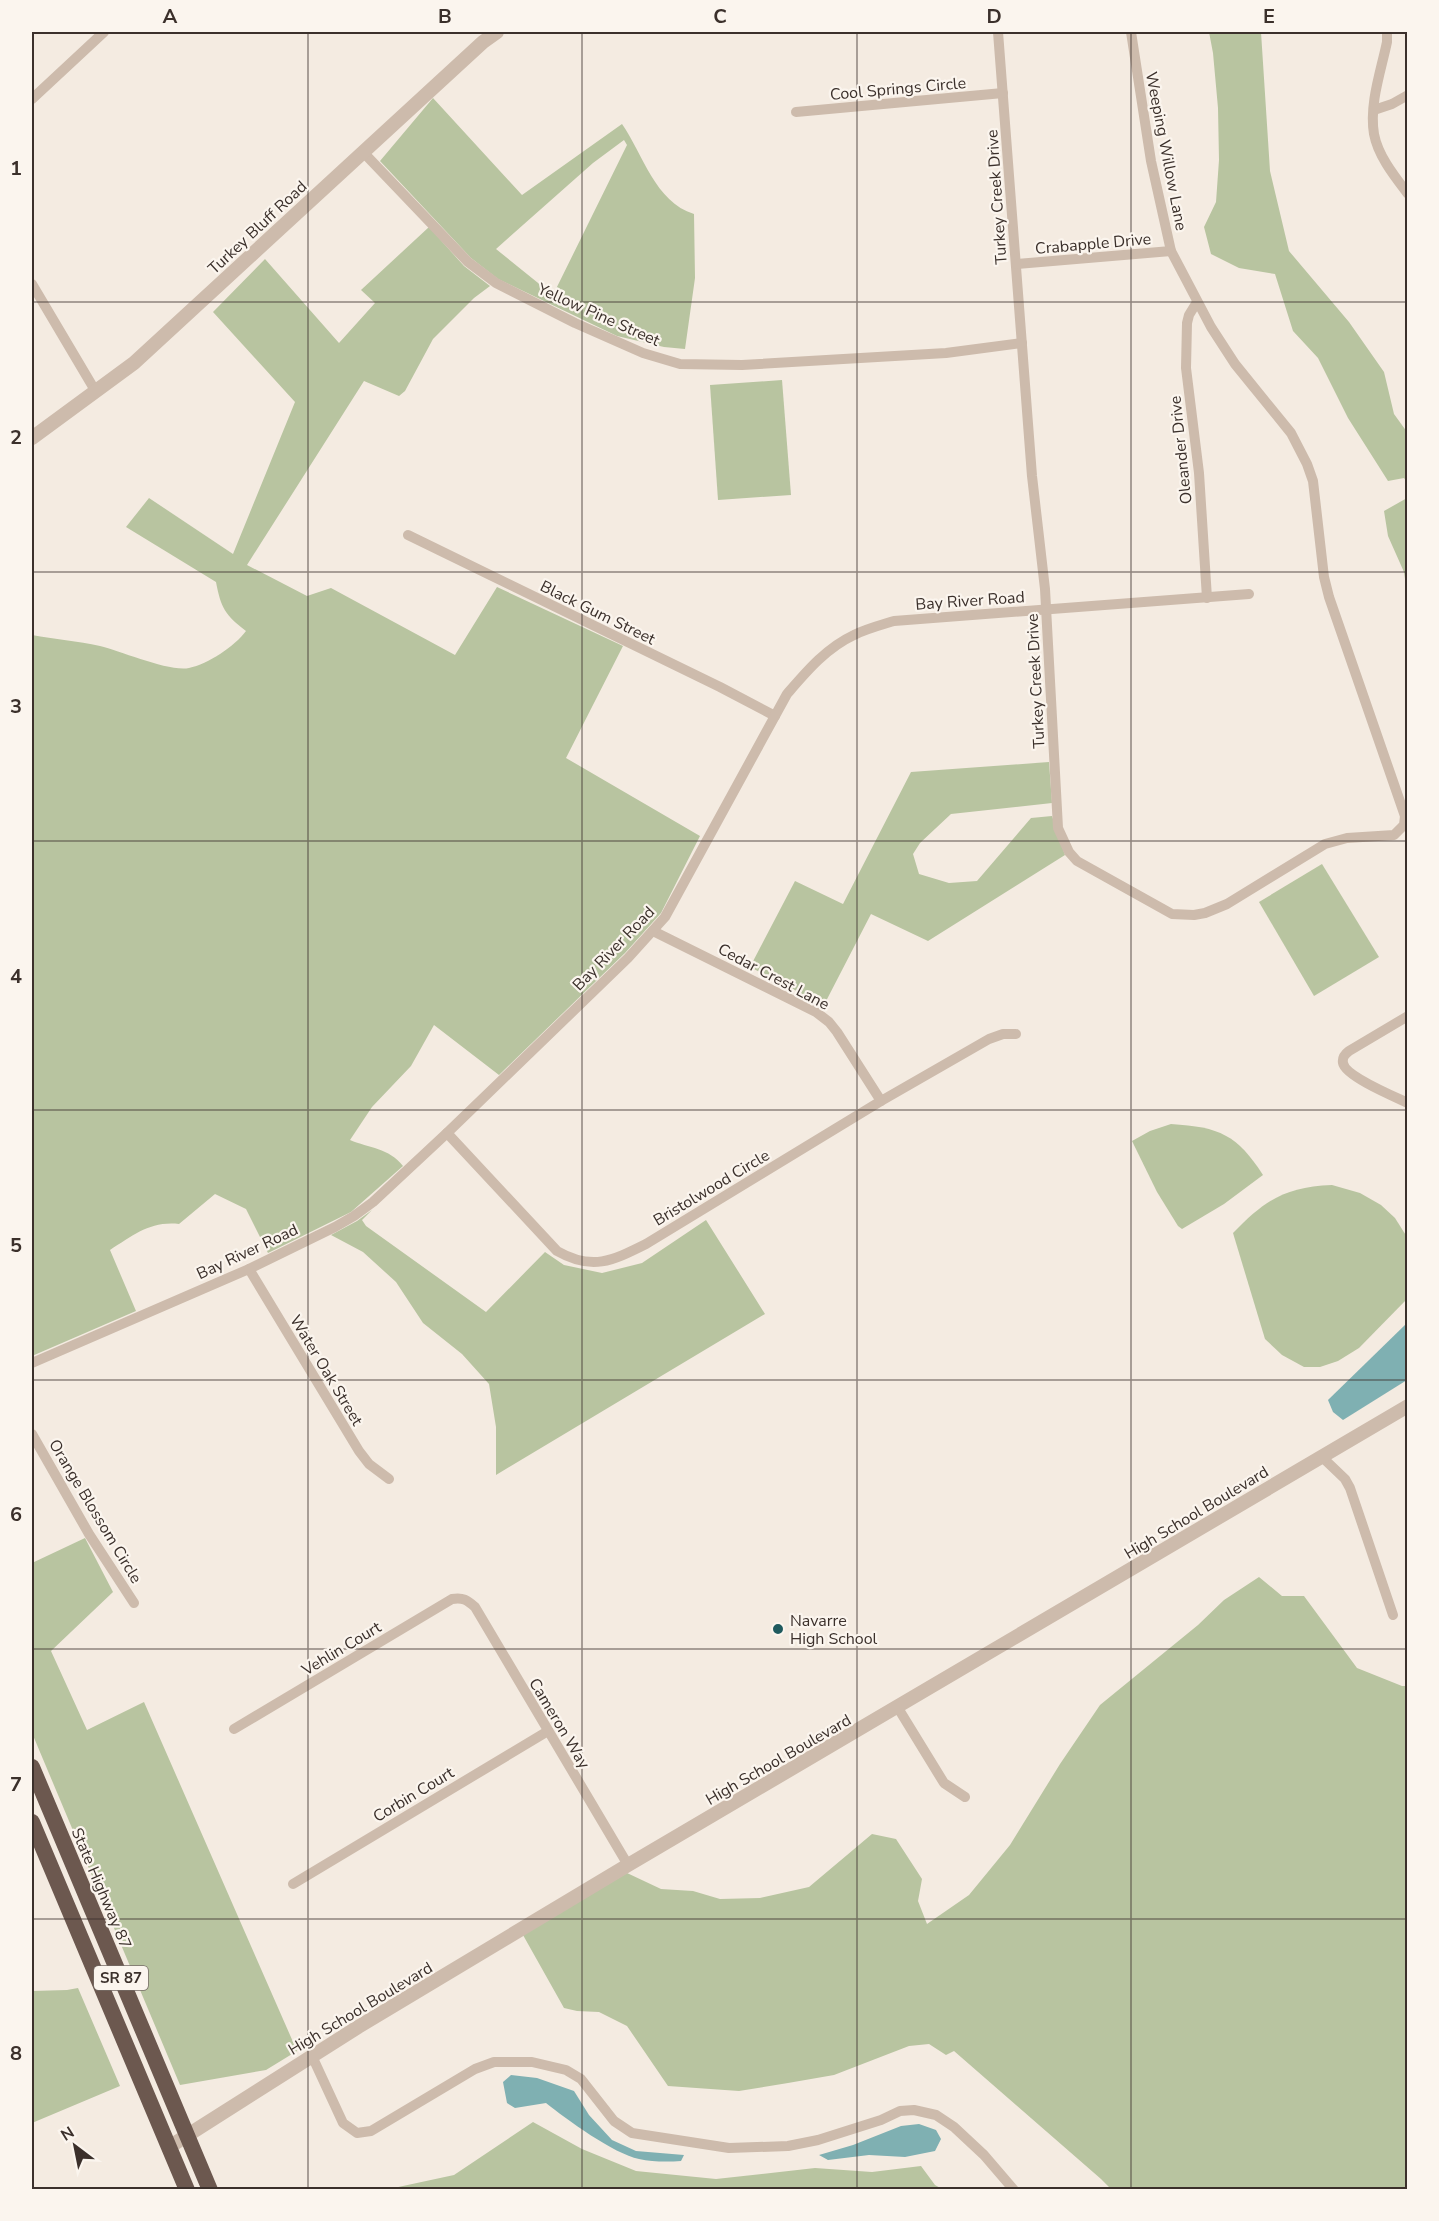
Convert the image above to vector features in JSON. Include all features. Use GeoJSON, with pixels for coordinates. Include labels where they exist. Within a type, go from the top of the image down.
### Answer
{"type":"FeatureCollection","features":[{"type":"Feature","properties":{"kind":"highway","name":"State Highway 87"},"geometry":{"type":"LineString","coordinates":[[32,1767],[210,2190]]}},
{"type":"Feature","properties":{"kind":"highway","name":"SR 87"},"geometry":{"type":"LineString","coordinates":[[32,1822],[187,2190]]}},
{"type":"Feature","properties":{"kind":"street"},"geometry":{"type":"LineString","coordinates":[[32,99],[104,32]]}},
{"type":"Feature","properties":{"kind":"street","name":"Turkey Bluff Road"},"geometry":{"type":"LineString","coordinates":[[32,438],[134,363],[483,42],[497,32]]}},
{"type":"Feature","properties":{"kind":"street","name":"Turkey Creek Drive"},"geometry":{"type":"LineString","coordinates":[[998,32],[1032,477],[1046,609],[1058,828],[1069,852],[1077,861],[1172,914],[1194,915],[1227,904],[1325,844],[1347,838],[1394,835],[1400,831]]}},
{"type":"Feature","properties":{"kind":"street","name":"Weeping Willow Lane"},"geometry":{"type":"LineString","coordinates":[[1131,32],[1151,161],[1171,251],[1197,302],[1235,364],[1291,433],[1307,464],[1313,481],[1324,577],[1329,597],[1405,816],[1404,825],[1400,831]]}},
{"type":"Feature","properties":{"kind":"street"},"geometry":{"type":"LineString","coordinates":[[1387,32],[1374,110],[1374,135],[1387,164],[1407,194]]}},
{"type":"Feature","properties":{"kind":"street","name":"Cool Springs Circle"},"geometry":{"type":"LineString","coordinates":[[796,112],[1003,93]]}},
{"type":"Feature","properties":{"kind":"street"},"geometry":{"type":"LineString","coordinates":[[1374,110],[1392,104],[1407,95]]}},
{"type":"Feature","properties":{"kind":"street","name":"Yellow Pine Street"},"geometry":{"type":"LineString","coordinates":[[363,152],[468,262],[496,284],[643,353],[680,364],[742,365],[946,353],[1022,344]]}},
{"type":"Feature","properties":{"kind":"street","name":"Crabapple Drive"},"geometry":{"type":"LineString","coordinates":[[1017,264],[1171,251]]}},
{"type":"Feature","properties":{"kind":"street"},"geometry":{"type":"LineString","coordinates":[[32,284],[96,392]]}},
{"type":"Feature","properties":{"kind":"street","name":"Oleander Drive"},"geometry":{"type":"LineString","coordinates":[[1197,302],[1187,323],[1186,368],[1199,473],[1207,598]]}},
{"type":"Feature","properties":{"kind":"street","name":"Black Gum Street"},"geometry":{"type":"LineString","coordinates":[[408,535],[775,716]]}},
{"type":"Feature","properties":{"kind":"street","name":"Bay River Road"},"geometry":{"type":"LineString","coordinates":[[32,1363],[249,1269],[354,1216],[373,1202],[628,958],[665,917],[787,694],[803,674],[828,651],[855,634],[894,621],[1249,594]]}},
{"type":"Feature","properties":{"kind":"street","name":"Cedar Crest Lane"},"geometry":{"type":"LineString","coordinates":[[653,931],[816,1012],[837,1032],[881,1101]]}},
{"type":"Feature","properties":{"kind":"street"},"geometry":{"type":"LineString","coordinates":[[1407,1016],[1349,1051],[1344,1056],[1343,1062],[1348,1071],[1354,1075],[1407,1103]]}},
{"type":"Feature","properties":{"kind":"street","name":"Bristolwood Circle"},"geometry":{"type":"LineString","coordinates":[[447,1133],[557,1251],[572,1260],[597,1263],[611,1261],[646,1244],[881,1101],[989,1039],[1003,1034],[1016,1034]]}},
{"type":"Feature","properties":{"kind":"street","name":"Water Oak Street"},"geometry":{"type":"LineString","coordinates":[[249,1269],[359,1451],[369,1464],[389,1479]]}},
{"type":"Feature","properties":{"kind":"street","name":"High School Boulevard"},"geometry":{"type":"LineString","coordinates":[[169,2147],[312,2056],[628,1865],[1407,1406]]}},
{"type":"Feature","properties":{"kind":"street","name":"Orange Blossom Circle"},"geometry":{"type":"LineString","coordinates":[[32,1434],[89,1534],[134,1603]]}},
{"type":"Feature","properties":{"kind":"street"},"geometry":{"type":"LineString","coordinates":[[1322,1457],[1345,1479],[1350,1488],[1393,1615]]}},
{"type":"Feature","properties":{"kind":"street","name":"Vehlin Court"},"geometry":{"type":"LineString","coordinates":[[234,1729],[452,1599],[464,1599]]}},
{"type":"Feature","properties":{"kind":"street","name":"Cameron Way"},"geometry":{"type":"LineString","coordinates":[[464,1599],[474,1607],[628,1865]]}},
{"type":"Feature","properties":{"kind":"street"},"geometry":{"type":"LineString","coordinates":[[898,1708],[944,1783],[965,1797]]}},
{"type":"Feature","properties":{"kind":"street","name":"Corbin Court"},"geometry":{"type":"LineString","coordinates":[[293,1884],[548,1731]]}},
{"type":"Feature","properties":{"kind":"street"},"geometry":{"type":"LineString","coordinates":[[32,1783],[53,1818]]}},
{"type":"Feature","properties":{"kind":"street"},"geometry":{"type":"LineString","coordinates":[[312,2056],[343,2123],[357,2133],[371,2131],[475,2069],[494,2062],[532,2062],[566,2070],[581,2079],[614,2121],[632,2133],[729,2148],[788,2146],[818,2140],[881,2120],[900,2111],[914,2110],[936,2115],[954,2127],[984,2155],[1014,2190]]}},
{"type":"Feature","properties":{"kind":"green space"},"geometry":{"type":"Polygon","coordinates":[[[1209,32],[1261,32],[1270,171],[1289,251],[1349,322],[1384,372],[1394,414],[1407,432],[1407,482],[1404,478],[1388,481],[1348,418],[1318,358],[1293,331],[1275,274],[1239,268],[1211,254],[1204,227],[1216,202],[1219,160],[1218,108],[1209,32]]]}},
{"type":"Feature","properties":{"kind":"green space"},"geometry":{"type":"Polygon","coordinates":[[[433,98],[522,195],[622,124],[660,188],[669,199],[694,214],[695,278],[685,349],[664,347],[617,336],[498,279],[471,258],[380,161],[433,98]],[[624,140],[593,163],[496,249],[553,295],[627,145],[624,140]]]}},
{"type":"Feature","properties":{"kind":"green space"},"geometry":{"type":"Polygon","coordinates":[[[429,227],[464,266],[490,286],[474,298],[433,339],[405,391],[399,396],[364,381],[247,565],[307,596],[331,588],[455,655],[497,587],[623,646],[566,758],[700,836],[661,913],[625,953],[499,1075],[434,1025],[411,1066],[372,1107],[350,1140],[385,1152],[403,1166],[351,1212],[268,1253],[246,1209],[215,1194],[179,1224],[151,1227],[110,1250],[136,1311],[32,1356],[32,635],[100,646],[158,664],[180,668],[196,666],[212,658],[241,637],[246,631],[225,610],[216,582],[126,527],[149,498],[233,554],[295,402],[213,312],[265,259],[339,343],[375,303],[361,290],[429,227]]]}},
{"type":"Feature","properties":{"kind":"green space"},"geometry":{"type":"Polygon","coordinates":[[[782,380],[791,495],[718,500],[710,385],[782,380]]]}},
{"type":"Feature","properties":{"kind":"green space"},"geometry":{"type":"Polygon","coordinates":[[[1407,498],[1407,593],[1404,572],[1388,536],[1384,511],[1407,498]]]}},
{"type":"Feature","properties":{"kind":"green space"},"geometry":{"type":"Polygon","coordinates":[[[1049,762],[1052,803],[951,814],[920,843],[913,854],[919,874],[949,883],[977,881],[1031,818],[1052,816],[1065,855],[928,941],[871,914],[824,1005],[750,967],[795,881],[843,904],[911,772],[1049,762]]]}},
{"type":"Feature","properties":{"kind":"green space"},"geometry":{"type":"Polygon","coordinates":[[[1322,864],[1379,957],[1314,996],[1259,902],[1322,864]]]}},
{"type":"Feature","properties":{"kind":"green space"},"geometry":{"type":"Polygon","coordinates":[[[1171,1124],[1202,1128],[1226,1136],[1245,1151],[1263,1175],[1224,1204],[1182,1229],[1157,1192],[1132,1141],[1150,1131],[1171,1124]]]}},
{"type":"Feature","properties":{"kind":"green space"},"geometry":{"type":"Polygon","coordinates":[[[1332,1185],[1360,1193],[1381,1205],[1395,1218],[1407,1237],[1407,1299],[1359,1348],[1338,1361],[1320,1367],[1304,1367],[1282,1355],[1265,1339],[1233,1233],[1255,1212],[1277,1197],[1301,1189],[1332,1185]]]}},
{"type":"Feature","properties":{"kind":"green space"},"geometry":{"type":"Polygon","coordinates":[[[372,1210],[362,1220],[366,1226],[486,1312],[545,1252],[564,1265],[602,1273],[642,1263],[706,1220],[765,1314],[496,1475],[496,1427],[489,1384],[462,1354],[423,1323],[396,1282],[363,1252],[331,1235],[372,1210]]]}},
{"type":"Feature","properties":{"kind":"green space"},"geometry":{"type":"Polygon","coordinates":[[[85,1538],[113,1592],[51,1651],[87,1730],[144,1702],[297,2051],[266,2070],[180,2085],[32,1733],[32,1563],[85,1538]]]}},
{"type":"Feature","properties":{"kind":"green space"},"geometry":{"type":"Polygon","coordinates":[[[1259,1577],[1282,1596],[1304,1596],[1357,1668],[1407,1686],[1407,2189],[1111,2189],[954,2051],[946,2055],[929,2044],[909,2046],[834,2075],[739,2091],[668,2086],[627,2026],[599,2012],[564,2008],[523,1935],[627,1873],[661,1889],[693,1891],[720,1899],[760,1898],[809,1887],[872,1834],[896,1839],[922,1879],[918,1901],[927,1924],[969,1895],[1010,1845],[1100,1705],[1198,1625],[1224,1600],[1259,1577]]]}},
{"type":"Feature","properties":{"kind":"green space"},"geometry":{"type":"Polygon","coordinates":[[[78,1988],[120,2086],[32,2123],[32,1991],[78,1988]]]}},
{"type":"Feature","properties":{"kind":"green space"},"geometry":{"type":"Polygon","coordinates":[[[533,2122],[582,2149],[636,2171],[716,2179],[815,2168],[872,2172],[921,2166],[935,2185],[942,2189],[389,2189],[454,2175],[533,2122]]]}},
{"type":"Feature","properties":{"kind":"water"},"geometry":{"type":"Polygon","coordinates":[[[1407,1323],[1407,1380],[1343,1420],[1333,1412],[1328,1400],[1407,1323]]]}},
{"type":"Feature","properties":{"kind":"water"},"geometry":{"type":"Polygon","coordinates":[[[511,2075],[537,2078],[574,2091],[589,2115],[612,2140],[636,2151],[684,2155],[681,2161],[660,2162],[639,2159],[604,2143],[546,2103],[515,2108],[507,2103],[503,2082],[511,2075]]]}},
{"type":"Feature","properties":{"kind":"water"},"geometry":{"type":"Polygon","coordinates":[[[919,2124],[936,2130],[941,2139],[935,2151],[905,2157],[869,2155],[828,2160],[819,2155],[853,2145],[901,2126],[919,2124]]]}},
{"type":"Feature","properties":{"kind":"place","name":"Navarre High School"},"geometry":{"type":"Point","coordinates":[778,1629]}}]}
